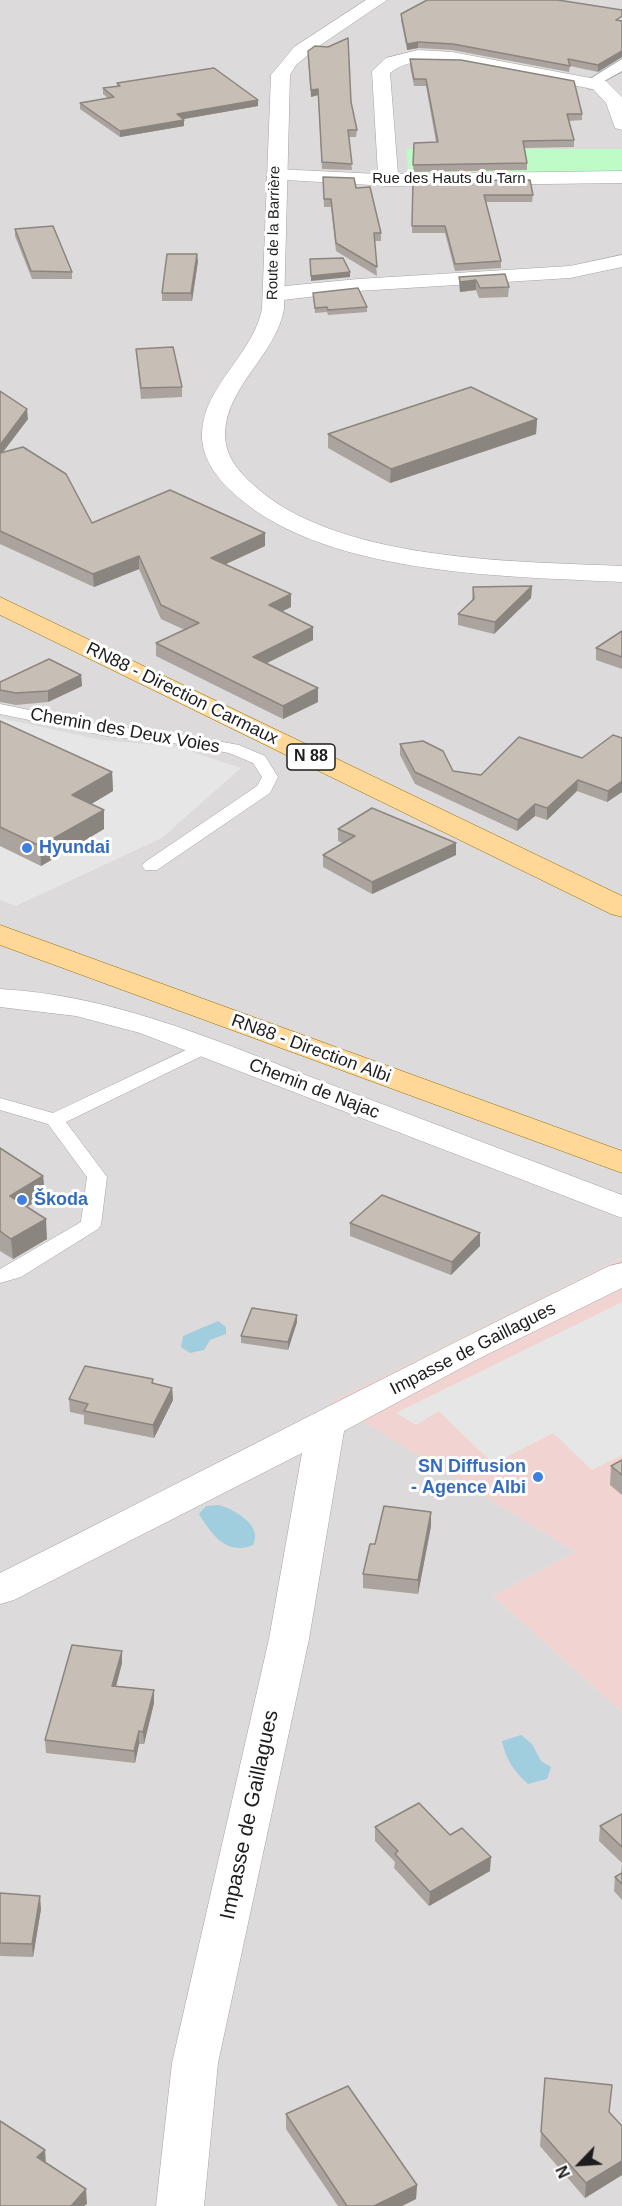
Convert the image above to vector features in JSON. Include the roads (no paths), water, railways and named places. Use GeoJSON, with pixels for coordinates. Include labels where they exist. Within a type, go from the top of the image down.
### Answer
{"type":"FeatureCollection","features":[{"type":"Feature","properties":{"kind":"main road","name":"RN88 - Direction Carmaux"},"geometry":{"type":"LineString","coordinates":[[0,605],[622,908]]}},
{"type":"Feature","properties":{"kind":"main road","name":"RN88 - Direction Albi"},"geometry":{"type":"LineString","coordinates":[[0,935],[622,1163]]}},
{"type":"Feature","properties":{"kind":"street","name":"Route de la Barrière"},"geometry":{"type":"LineString","coordinates":[[378,0],[300,52],[281,73],[276,175],[275,294],[267,331],[223,398],[213,429],[218,460],[237,488],[256,504],[295,525],[346,542],[407,557],[493,568],[622,574]]}},
{"type":"Feature","properties":{"kind":"street"},"geometry":{"type":"LineString","coordinates":[[388,180],[381,71],[393,62],[418,56],[452,58],[599,85],[615,101],[622,124]]}},
{"type":"Feature","properties":{"kind":"street"},"geometry":{"type":"LineString","coordinates":[[590,84],[622,64]]}},
{"type":"Feature","properties":{"kind":"street","name":"Rue des Hauts du Tarn"},"geometry":{"type":"LineString","coordinates":[[276,175],[388,180],[622,177]]}},
{"type":"Feature","properties":{"kind":"street"},"geometry":{"type":"LineString","coordinates":[[275,294],[358,285],[570,272],[622,261]]}},
{"type":"Feature","properties":{"kind":"street","name":"Chemin de Najac"},"geometry":{"type":"LineString","coordinates":[[0,998],[36,998],[112,1014],[205,1047],[622,1207]]}},
{"type":"Feature","properties":{"kind":"street","name":"Impasse de Gaillagues"},"geometry":{"type":"LineString","coordinates":[[0,1590],[326,1425],[463,1352],[622,1274]]}},
{"type":"Feature","properties":{"kind":"street","name":"Impasse de Gaillagues"},"geometry":{"type":"LineString","coordinates":[[180,2206],[195,2063],[289,1639],[326,1425]]}},
{"type":"Feature","properties":{"kind":"lane","name":"Chemin des Deux Voies"},"geometry":{"type":"LineString","coordinates":[[0,709],[107,731],[180,739],[233,749],[259,760],[270,777],[264,789],[151,866]]}},
{"type":"Feature","properties":{"kind":"lane"},"geometry":{"type":"LineString","coordinates":[[55,1120],[205,1047]]}},
{"type":"Feature","properties":{"kind":"lane"},"geometry":{"type":"LineString","coordinates":[[0,1104],[55,1120],[97,1177],[91,1225],[14,1272],[0,1276]]}},
{"type":"Feature","properties":{"kind":"water"},"geometry":{"type":"Polygon","coordinates":[[[218,1321],[226,1327],[226,1334],[210,1340],[204,1350],[190,1353],[181,1347],[183,1336],[218,1321]]]}},
{"type":"Feature","properties":{"kind":"water"},"geometry":{"type":"Polygon","coordinates":[[[219,1505],[246,1519],[254,1531],[253,1545],[244,1548],[228,1546],[209,1529],[199,1514],[206,1506],[219,1505]]]}},
{"type":"Feature","properties":{"kind":"water"},"geometry":{"type":"Polygon","coordinates":[[[521,1735],[532,1744],[541,1761],[551,1767],[547,1779],[528,1784],[511,1765],[502,1741],[521,1735]]]}},
{"type":"Feature","properties":{"kind":"place","name":"Hyundai"},"geometry":{"type":"Point","coordinates":[27,848]}},
{"type":"Feature","properties":{"kind":"place","name":"Škoda"},"geometry":{"type":"Point","coordinates":[22,1200]}},
{"type":"Feature","properties":{"kind":"place","name":"SN Diffusion - Agence Albi"},"geometry":{"type":"Point","coordinates":[538,1477]}}]}
